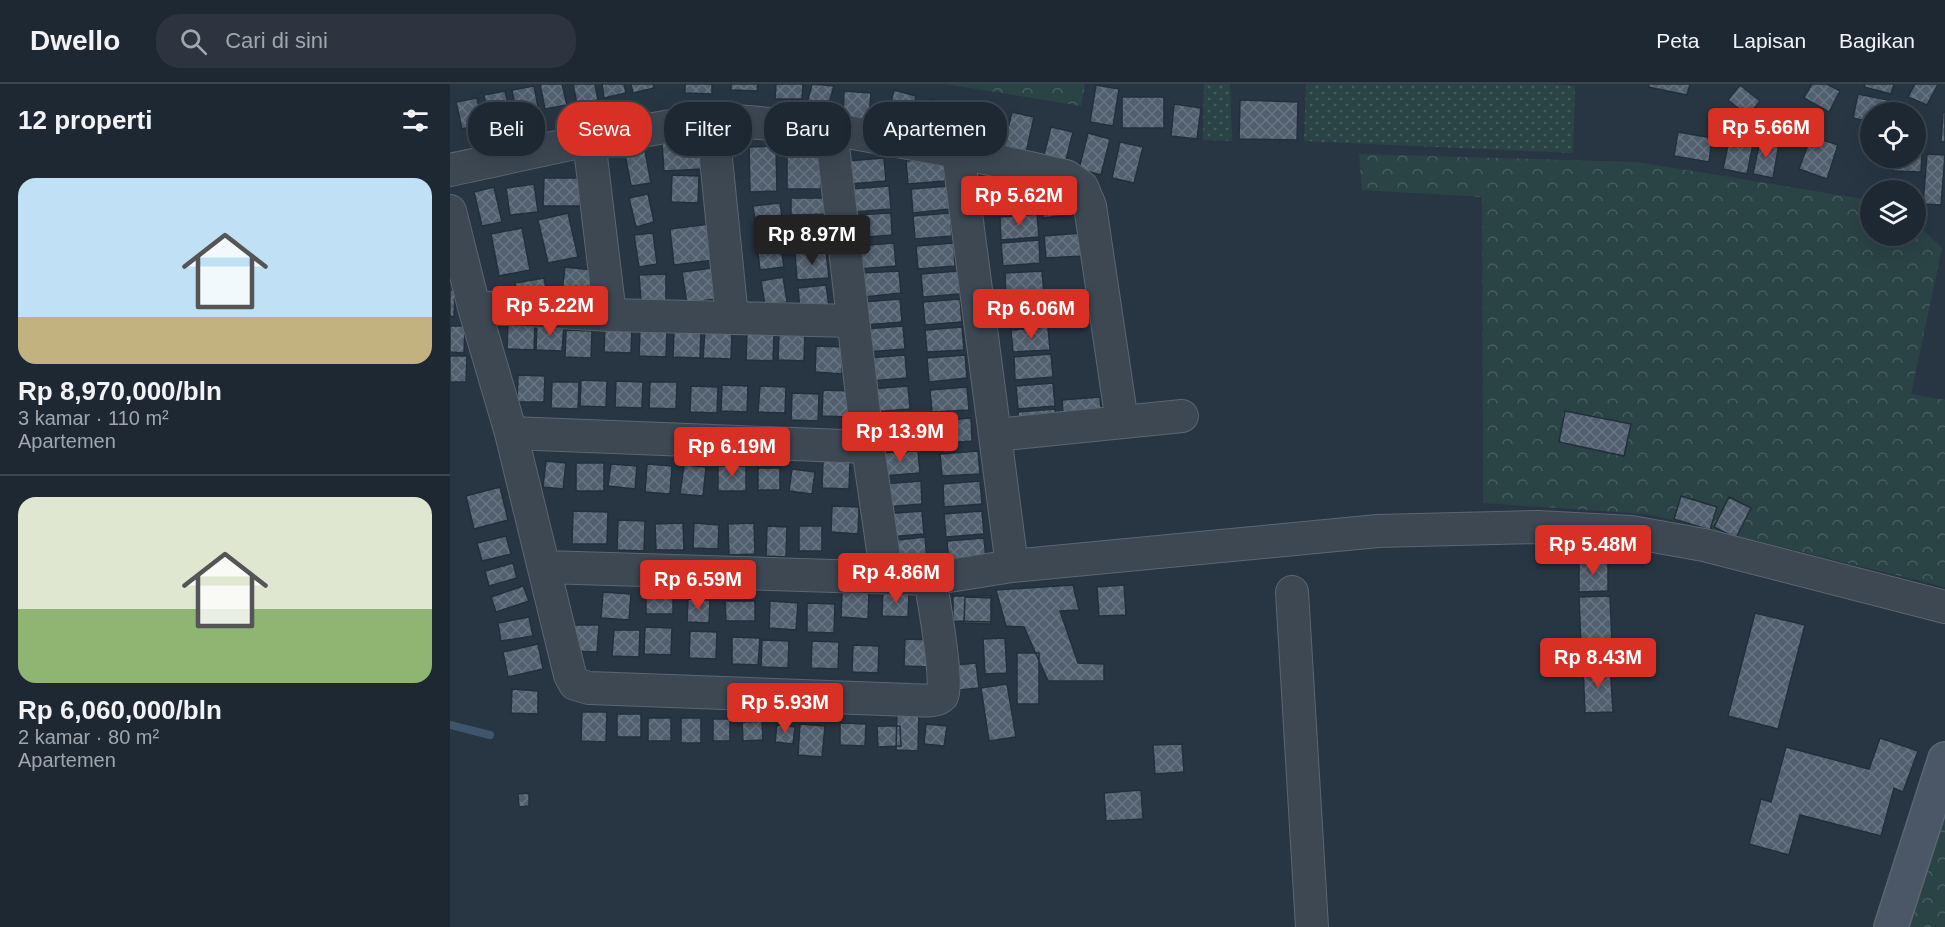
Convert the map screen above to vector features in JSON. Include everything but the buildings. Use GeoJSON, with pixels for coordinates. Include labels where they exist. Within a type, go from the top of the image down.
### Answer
{"type":"FeatureCollection","features":[{"type":"Feature","properties":{"kind":"street"},"geometry":{"type":"LineString","coordinates":[[450,170],[557,147]]}},
{"type":"Feature","properties":{"kind":"street"},"geometry":{"type":"LineString","coordinates":[[591,156],[610,315]]}},
{"type":"Feature","properties":{"kind":"street"},"geometry":{"type":"LineString","coordinates":[[716,156],[732,317]]}},
{"type":"Feature","properties":{"kind":"street"},"geometry":{"type":"LineString","coordinates":[[834,156],[852,321],[887,578]]}},
{"type":"Feature","properties":{"kind":"street"},"geometry":{"type":"LineString","coordinates":[[959,156],[1012,566]]}},
{"type":"Feature","properties":{"kind":"street"},"geometry":{"type":"LineString","coordinates":[[976,156],[1066,176],[1082,187],[1090,206],[1122,422]]}},
{"type":"Feature","properties":{"kind":"street"},"geometry":{"type":"LineString","coordinates":[[450,211],[474,308],[511,433],[570,675],[575,684],[589,688],[637,690],[910,700],[938,699],[944,688],[943,669],[930,579]]}},
{"type":"Feature","properties":{"kind":"street"},"geometry":{"type":"LineString","coordinates":[[474,308],[610,315],[852,321]]}},
{"type":"Feature","properties":{"kind":"street"},"geometry":{"type":"LineString","coordinates":[[996,435],[1182,416]]}},
{"type":"Feature","properties":{"kind":"street"},"geometry":{"type":"LineString","coordinates":[[511,433],[868,447]]}},
{"type":"Feature","properties":{"kind":"street"},"geometry":{"type":"LineString","coordinates":[[544,567],[930,579],[1012,566],[1378,531],[1538,527],[1631,532],[1704,545],[1945,607]]}},
{"type":"Feature","properties":{"kind":"street"},"geometry":{"type":"LineString","coordinates":[[1292,592],[1312,927]]}},
{"type":"Feature","properties":{"kind":"street"},"geometry":{"type":"LineString","coordinates":[[1891,927],[1945,759]]}},
{"type":"Feature","properties":{"kind":"green space"},"geometry":{"type":"Polygon","coordinates":[[[946,84],[1085,84],[1081,106],[946,84]]]}},
{"type":"Feature","properties":{"kind":"green space"},"geometry":{"type":"Polygon","coordinates":[[[1204,84],[1230,84],[1232,141],[1203,140],[1204,84]]]}},
{"type":"Feature","properties":{"kind":"green space"},"geometry":{"type":"Polygon","coordinates":[[[1306,84],[1555,84],[1575,86],[1573,153],[1304,141],[1306,84]]]}},
{"type":"Feature","properties":{"kind":"green space"},"geometry":{"type":"Polygon","coordinates":[[[1359,154],[1637,162],[1860,198],[1860,246],[1926,246],[1926,233],[1942,248],[1911,394],[1945,400],[1945,587],[1647,514],[1483,503],[1482,197],[1362,190],[1359,154]]]}},
{"type":"Feature","properties":{"kind":"green space"},"geometry":{"type":"Polygon","coordinates":[[[1945,809],[1945,927],[1906,927],[1945,809]]]}},
{"type":"Feature","properties":{"kind":"waterway"},"geometry":{"type":"LineString","coordinates":[[450,725],[490,735]]}}]}
